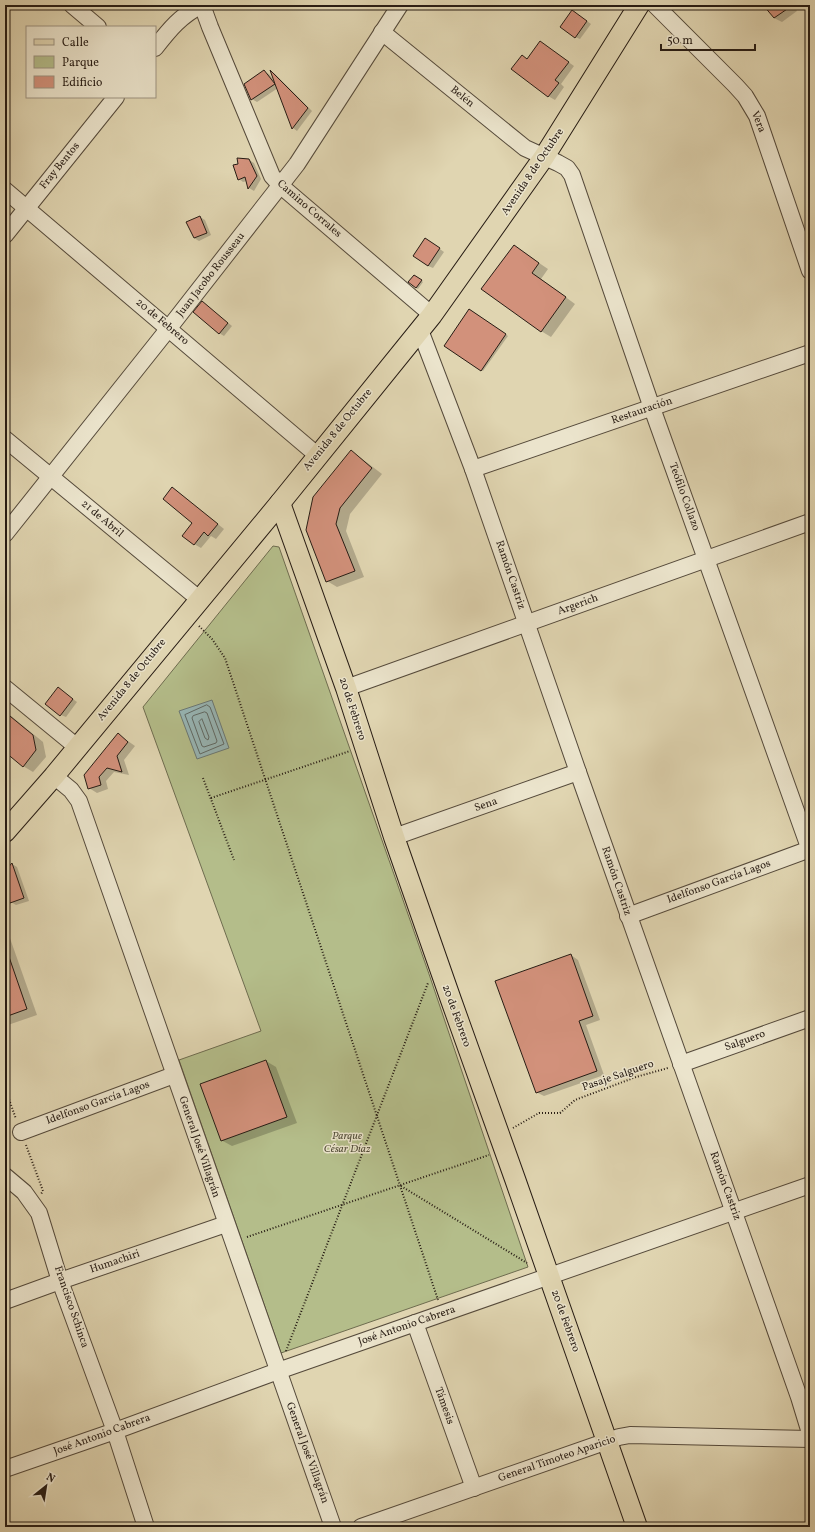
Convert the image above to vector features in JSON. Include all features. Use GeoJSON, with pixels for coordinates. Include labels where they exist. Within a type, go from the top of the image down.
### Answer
{"type":"FeatureCollection","features":[{"type":"Feature","properties":{"kind":"main road","name":"Avenida 8 de Octubre"},"geometry":{"type":"LineString","coordinates":[[5,832],[54,776],[426,323],[544,157],[639,5]]}},
{"type":"Feature","properties":{"kind":"main road","name":"20 de Febrero"},"geometry":{"type":"LineString","coordinates":[[280,502],[346,688],[394,837],[450,1000],[608,1440],[637,1527]]}},
{"type":"Feature","properties":{"kind":"street"},"geometry":{"type":"LineString","coordinates":[[72,5],[97,26]]}},
{"type":"Feature","properties":{"kind":"street"},"geometry":{"type":"LineString","coordinates":[[156,47],[179,19],[202,5]]}},
{"type":"Feature","properties":{"kind":"street","name":"Camino Corrales"},"geometry":{"type":"LineString","coordinates":[[202,5],[272,176],[426,323]]}},
{"type":"Feature","properties":{"kind":"street","name":"Juan Jacobo Rousseau"},"geometry":{"type":"LineString","coordinates":[[5,534],[281,186],[297,164],[400,5]]}},
{"type":"Feature","properties":{"kind":"street","name":"Vera"},"geometry":{"type":"LineString","coordinates":[[655,5],[735,85],[750,103],[757,116],[810,271]]}},
{"type":"Feature","properties":{"kind":"street","name":"Belén"},"geometry":{"type":"LineString","coordinates":[[382,32],[526,148],[544,157]]}},
{"type":"Feature","properties":{"kind":"street","name":"Fray Bentos"},"geometry":{"type":"LineString","coordinates":[[5,235],[115,98]]}},
{"type":"Feature","properties":{"kind":"street","name":"Teófilo Collazo"},"geometry":{"type":"LineString","coordinates":[[544,157],[567,168],[572,174],[652,408],[810,849]]}},
{"type":"Feature","properties":{"kind":"street","name":"20 de Febrero"},"geometry":{"type":"LineString","coordinates":[[5,190],[317,455]]}},
{"type":"Feature","properties":{"kind":"street","name":"Ramón Castriz"},"geometry":{"type":"LineString","coordinates":[[426,323],[473,469],[526,623],[628,916],[734,1211],[799,1397],[810,1433]]}},
{"type":"Feature","properties":{"kind":"street","name":"Restauración"},"geometry":{"type":"LineString","coordinates":[[473,469],[810,352]]}},
{"type":"Feature","properties":{"kind":"street","name":"21 de Abril"},"geometry":{"type":"LineString","coordinates":[[5,439],[50,476],[193,606]]}},
{"type":"Feature","properties":{"kind":"street","name":"Argerich"},"geometry":{"type":"LineString","coordinates":[[346,688],[810,522]]}},
{"type":"Feature","properties":{"kind":"street"},"geometry":{"type":"LineString","coordinates":[[5,688],[77,747]]}},
{"type":"Feature","properties":{"kind":"street","name":"Sena"},"geometry":{"type":"LineString","coordinates":[[394,837],[578,772]]}},
{"type":"Feature","properties":{"kind":"street","name":"General José Villagrán"},"geometry":{"type":"LineString","coordinates":[[54,776],[71,790],[79,801],[232,1242],[333,1527]]}},
{"type":"Feature","properties":{"kind":"street","name":"Idelfonso García Lagos"},"geometry":{"type":"LineString","coordinates":[[628,916],[810,849]]}},
{"type":"Feature","properties":{"kind":"street","name":"Salguero"},"geometry":{"type":"LineString","coordinates":[[681,1064],[810,1018]]}},
{"type":"Feature","properties":{"kind":"street","name":"Idelfonso García Lagos"},"geometry":{"type":"LineString","coordinates":[[21,1132],[174,1075]]}},
{"type":"Feature","properties":{"kind":"street"},"geometry":{"type":"LineString","coordinates":[[5,1176],[24,1192],[40,1213]]}},
{"type":"Feature","properties":{"kind":"street","name":"José Antonio Cabrera"},"geometry":{"type":"LineString","coordinates":[[5,1469],[115,1431],[278,1371],[810,1185]]}},
{"type":"Feature","properties":{"kind":"street","name":"Francisco Schinca"},"geometry":{"type":"LineString","coordinates":[[40,1213],[60,1281],[115,1431],[146,1527]]}},
{"type":"Feature","properties":{"kind":"street","name":"Humachiri"},"geometry":{"type":"LineString","coordinates":[[5,1301],[226,1224]]}},
{"type":"Feature","properties":{"kind":"street","name":"Támesis"},"geometry":{"type":"LineString","coordinates":[[415,1323],[474,1488]]}},
{"type":"Feature","properties":{"kind":"street","name":"General Timoteo Aparicio"},"geometry":{"type":"LineString","coordinates":[[361,1527],[608,1440],[630,1435],[810,1439]]}},
{"type":"Feature","properties":{"kind":"path"},"geometry":{"type":"LineString","coordinates":[[193,606],[225,658],[442,1314]]}},
{"type":"Feature","properties":{"kind":"path"},"geometry":{"type":"LineString","coordinates":[[211,798],[364,746]]}},
{"type":"Feature","properties":{"kind":"path"},"geometry":{"type":"LineString","coordinates":[[204,778],[234,860]]}},
{"type":"Feature","properties":{"kind":"path"},"geometry":{"type":"LineString","coordinates":[[278,1371],[428,982]]}},
{"type":"Feature","properties":{"kind":"path","name":"Pasaje Salguero"},"geometry":{"type":"LineString","coordinates":[[232,1242],[400,1185],[502,1142],[539,1113],[560,1113],[575,1100],[594,1092],[636,1077],[681,1064]]}},
{"type":"Feature","properties":{"kind":"path"},"geometry":{"type":"LineString","coordinates":[[5,1088],[43,1191],[38,1199],[40,1213]]}},
{"type":"Feature","properties":{"kind":"path"},"geometry":{"type":"LineString","coordinates":[[400,1185],[529,1264]]}},
{"type":"Feature","properties":{"kind":"green space","name":"Parque César Díaz"},"geometry":{"type":"Polygon","coordinates":[[[273,546],[279,547],[429,974],[528,1267],[281,1353],[179,1060],[261,1031],[143,707],[273,546]]]}},
{"type":"Feature","properties":{"kind":"water"},"geometry":{"type":"Polygon","coordinates":[[[212,700],[229,748],[197,759],[179,711],[212,700]]]}},
{"type":"Feature","properties":{"kind":"building"},"geometry":{"type":"Polygon","coordinates":[[[763,5],[793,5],[774,18],[763,5]]]}},
{"type":"Feature","properties":{"kind":"building"},"geometry":{"type":"Polygon","coordinates":[[[572,10],[587,21],[575,38],[560,27],[572,10]]]}},
{"type":"Feature","properties":{"kind":"building"},"geometry":{"type":"Polygon","coordinates":[[[540,41],[569,62],[555,80],[559,83],[548,97],[511,69],[522,55],[527,59],[540,41]]]}},
{"type":"Feature","properties":{"kind":"building"},"geometry":{"type":"Polygon","coordinates":[[[264,70],[275,84],[251,100],[244,84],[264,70]]]}},
{"type":"Feature","properties":{"kind":"building"},"geometry":{"type":"Polygon","coordinates":[[[270,70],[308,108],[292,129],[275,84],[270,70]]]}},
{"type":"Feature","properties":{"kind":"building"},"geometry":{"type":"Polygon","coordinates":[[[237,158],[249,159],[257,176],[248,189],[245,177],[238,180],[233,165],[238,164],[237,158]]]}},
{"type":"Feature","properties":{"kind":"building"},"geometry":{"type":"Polygon","coordinates":[[[200,216],[207,233],[194,238],[186,222],[200,216]]]}},
{"type":"Feature","properties":{"kind":"building"},"geometry":{"type":"Polygon","coordinates":[[[425,238],[440,248],[428,266],[413,256],[425,238]]]}},
{"type":"Feature","properties":{"kind":"building"},"geometry":{"type":"Polygon","coordinates":[[[514,245],[539,263],[532,273],[566,297],[541,332],[481,289],[514,245]]]}},
{"type":"Feature","properties":{"kind":"building"},"geometry":{"type":"Polygon","coordinates":[[[414,275],[422,280],[416,288],[408,282],[414,275]]]}},
{"type":"Feature","properties":{"kind":"building"},"geometry":{"type":"Polygon","coordinates":[[[202,301],[228,323],[219,334],[193,312],[202,301]]]}},
{"type":"Feature","properties":{"kind":"building"},"geometry":{"type":"Polygon","coordinates":[[[469,309],[506,334],[481,371],[444,346],[469,309]]]}},
{"type":"Feature","properties":{"kind":"building"},"geometry":{"type":"Polygon","coordinates":[[[351,450],[372,468],[340,508],[336,524],[355,571],[326,582],[306,530],[313,497],[351,450]]]}},
{"type":"Feature","properties":{"kind":"building"},"geometry":{"type":"Polygon","coordinates":[[[172,487],[218,524],[208,536],[204,532],[194,545],[182,536],[192,523],[163,499],[172,487]]]}},
{"type":"Feature","properties":{"kind":"building"},"geometry":{"type":"Polygon","coordinates":[[[58,687],[73,699],[60,716],[45,704],[58,687]]]}},
{"type":"Feature","properties":{"kind":"building"},"geometry":{"type":"Polygon","coordinates":[[[5,712],[33,735],[36,750],[23,767],[5,752],[5,712]]]}},
{"type":"Feature","properties":{"kind":"building"},"geometry":{"type":"Polygon","coordinates":[[[118,733],[128,742],[117,756],[122,772],[107,768],[99,777],[101,785],[88,789],[84,775],[118,733]]]}},
{"type":"Feature","properties":{"kind":"building"},"geometry":{"type":"Polygon","coordinates":[[[12,863],[24,898],[10,903],[5,889],[5,871],[12,863]]]}},
{"type":"Feature","properties":{"kind":"building"},"geometry":{"type":"Polygon","coordinates":[[[5,951],[7,951],[27,1009],[5,1017],[5,951]]]}},
{"type":"Feature","properties":{"kind":"building"},"geometry":{"type":"Polygon","coordinates":[[[571,954],[593,1016],[579,1021],[597,1071],[536,1093],[495,981],[571,954]]]}},
{"type":"Feature","properties":{"kind":"building"},"geometry":{"type":"Polygon","coordinates":[[[266,1060],[287,1117],[221,1141],[200,1084],[266,1060]]]}}]}
